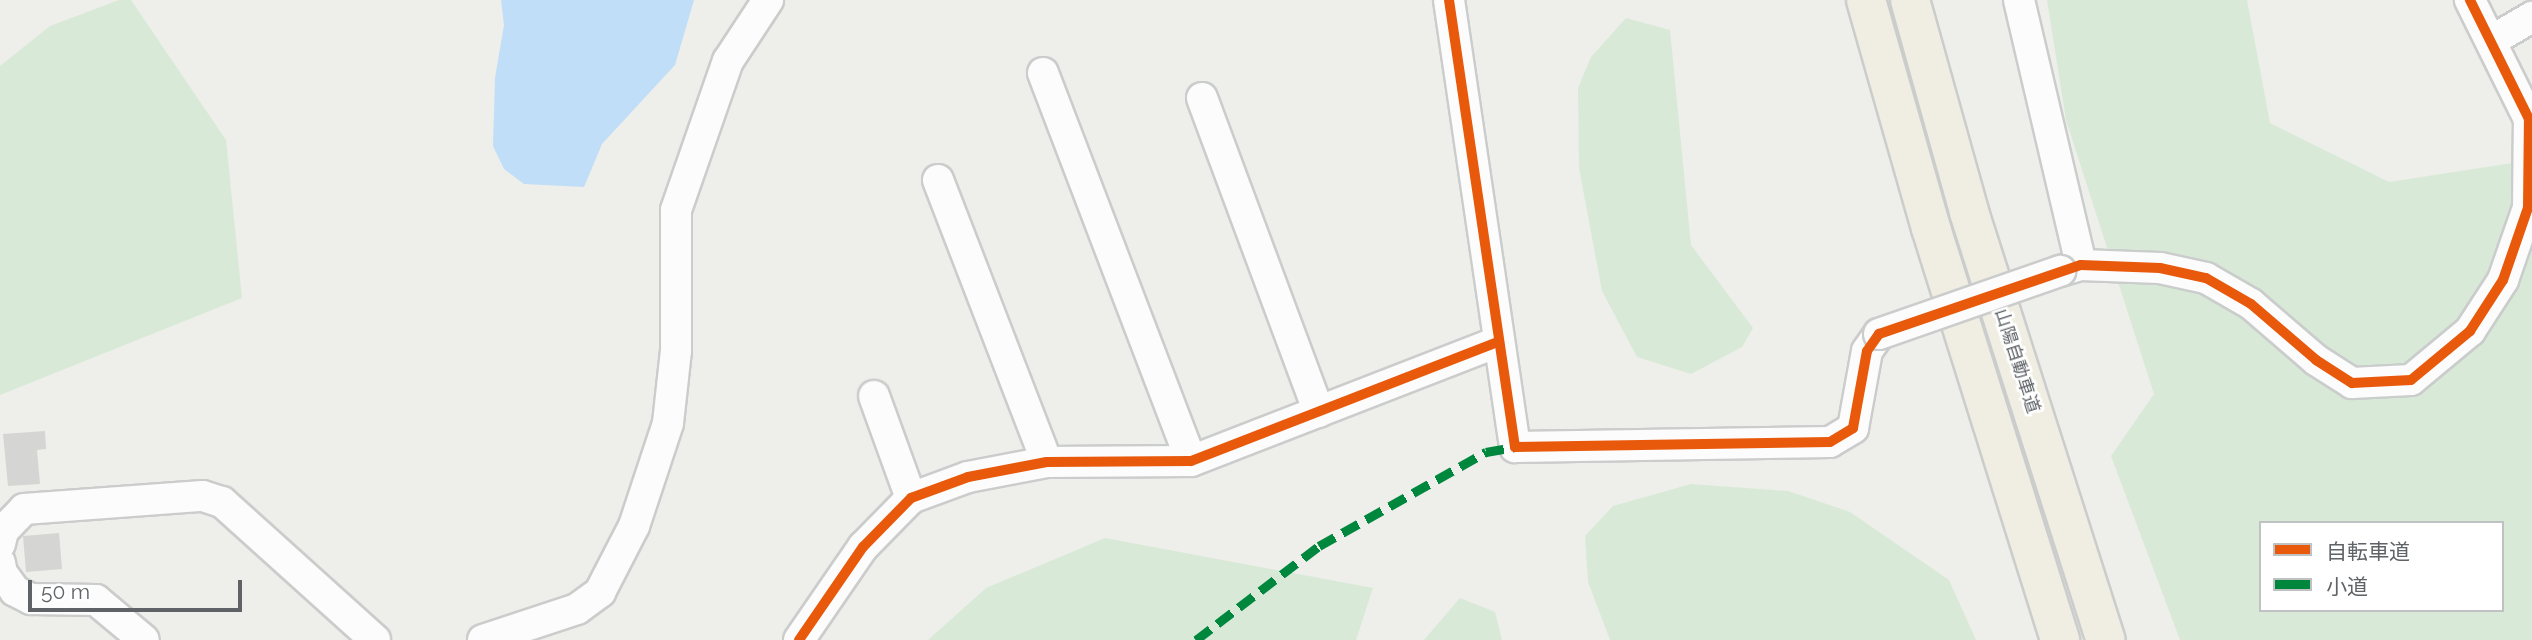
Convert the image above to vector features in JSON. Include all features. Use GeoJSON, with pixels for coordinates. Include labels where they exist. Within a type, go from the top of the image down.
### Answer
{"type":"FeatureCollection","features":[{"type":"Feature","properties":{"kind":"highway"},"geometry":{"type":"LineString","coordinates":[[1866,0],[1931,228],[2060,640]]}},
{"type":"Feature","properties":{"kind":"highway","name":"山陽自動車道"},"geometry":{"type":"LineString","coordinates":[[1910,0],[1969,212],[2106,640]]}},
{"type":"Feature","properties":{"kind":"street"},"geometry":{"type":"LineString","coordinates":[[483,640],[577,610],[600,592],[634,526],[668,423],[676,351],[676,210],[728,61],[768,0]]}},
{"type":"Feature","properties":{"kind":"street"},"geometry":{"type":"LineString","coordinates":[[1449,0],[1496,343],[1515,447],[1830,442],[1853,428],[1867,351],[1879,334],[2071,268],[2160,268],[2206,278],[2251,304],[2316,360],[2352,383],[2411,380],[2470,331],[2503,280],[2528,208],[2529,119],[2470,0]]}},
{"type":"Feature","properties":{"kind":"street"},"geometry":{"type":"LineString","coordinates":[[2019,0],[2071,268]]}},
{"type":"Feature","properties":{"kind":"street"},"geometry":{"type":"LineString","coordinates":[[2491,41],[2532,17]]}},
{"type":"Feature","properties":{"kind":"street"},"geometry":{"type":"LineString","coordinates":[[1042,73],[1191,461]]}},
{"type":"Feature","properties":{"kind":"street"},"geometry":{"type":"LineString","coordinates":[[1202,98],[1319,412]]}},
{"type":"Feature","properties":{"kind":"street"},"geometry":{"type":"LineString","coordinates":[[938,180],[1047,462]]}},
{"type":"Feature","properties":{"kind":"street"},"geometry":{"type":"LineString","coordinates":[[799,640],[863,547],[911,498],[968,477],[1047,462],[1191,461],[1496,343]]}},
{"type":"Feature","properties":{"kind":"street"},"geometry":{"type":"LineString","coordinates":[[874,396],[911,498]]}},
{"type":"Feature","properties":{"kind":"street"},"geometry":{"type":"LineString","coordinates":[[0,544],[3,531],[24,509],[203,496],[222,502],[375,640]]}},
{"type":"Feature","properties":{"kind":"street"},"geometry":{"type":"LineString","coordinates":[[0,563],[2,573],[15,591],[30,599],[96,600],[144,640]]}},
{"type":"Feature","properties":{"kind":"green space"},"geometry":{"type":"Polygon","coordinates":[[[119,0],[131,0],[226,140],[242,298],[0,395],[0,66],[50,26],[119,0]]]}},
{"type":"Feature","properties":{"kind":"green space"},"geometry":{"type":"Polygon","coordinates":[[[2047,0],[2247,0],[2270,123],[2389,182],[2532,160],[2532,640],[2180,640],[2111,456],[2154,394],[2066,120],[2047,0]]]}},
{"type":"Feature","properties":{"kind":"green space"},"geometry":{"type":"Polygon","coordinates":[[[1626,18],[1670,30],[1691,245],[1753,328],[1742,347],[1691,374],[1637,357],[1602,291],[1579,168],[1578,88],[1591,57],[1626,18]]]}},
{"type":"Feature","properties":{"kind":"green space"},"geometry":{"type":"Polygon","coordinates":[[[1691,484],[1788,491],[1850,512],[1949,580],[1976,640],[1610,640],[1588,582],[1585,536],[1613,506],[1691,484]]]}},
{"type":"Feature","properties":{"kind":"green space"},"geometry":{"type":"Polygon","coordinates":[[[1105,538],[1373,588],[1356,640],[928,640],[986,588],[1105,538]]]}},
{"type":"Feature","properties":{"kind":"green space"},"geometry":{"type":"Polygon","coordinates":[[[1460,598],[1495,612],[1502,640],[1424,640],[1460,598]]]}},
{"type":"Feature","properties":{"kind":"water"},"geometry":{"type":"Polygon","coordinates":[[[501,0],[694,0],[675,65],[602,144],[584,187],[524,184],[504,169],[493,146],[495,78],[504,25],[501,0]]]}},
{"type":"Feature","properties":{"kind":"building"},"geometry":{"type":"Polygon","coordinates":[[[45,431],[46,449],[37,450],[40,484],[8,486],[3,434],[45,431]]]}},
{"type":"Feature","properties":{"kind":"building"},"geometry":{"type":"Polygon","coordinates":[[[59,533],[62,569],[26,572],[23,536],[59,533]]]}},
{"type":"Feature","properties":{"kind":"marked path"},"geometry":{"type":"LineString","coordinates":[[1196,640],[1319,546],[1486,452],[1515,447]]}},
{"type":"Feature","properties":{"kind":"cycle path"},"geometry":{"type":"LineString","coordinates":[[1449,0],[1515,447],[1830,442],[1853,428],[1867,351],[1879,334],[2081,265],[2160,268],[2206,278],[2251,304],[2316,360],[2352,383],[2411,380],[2470,331],[2503,280],[2528,208],[2529,119],[2470,0]]}},
{"type":"Feature","properties":{"kind":"cycle path"},"geometry":{"type":"LineString","coordinates":[[799,640],[863,547],[911,498],[968,477],[1047,462],[1191,461],[1496,343]]}}]}
